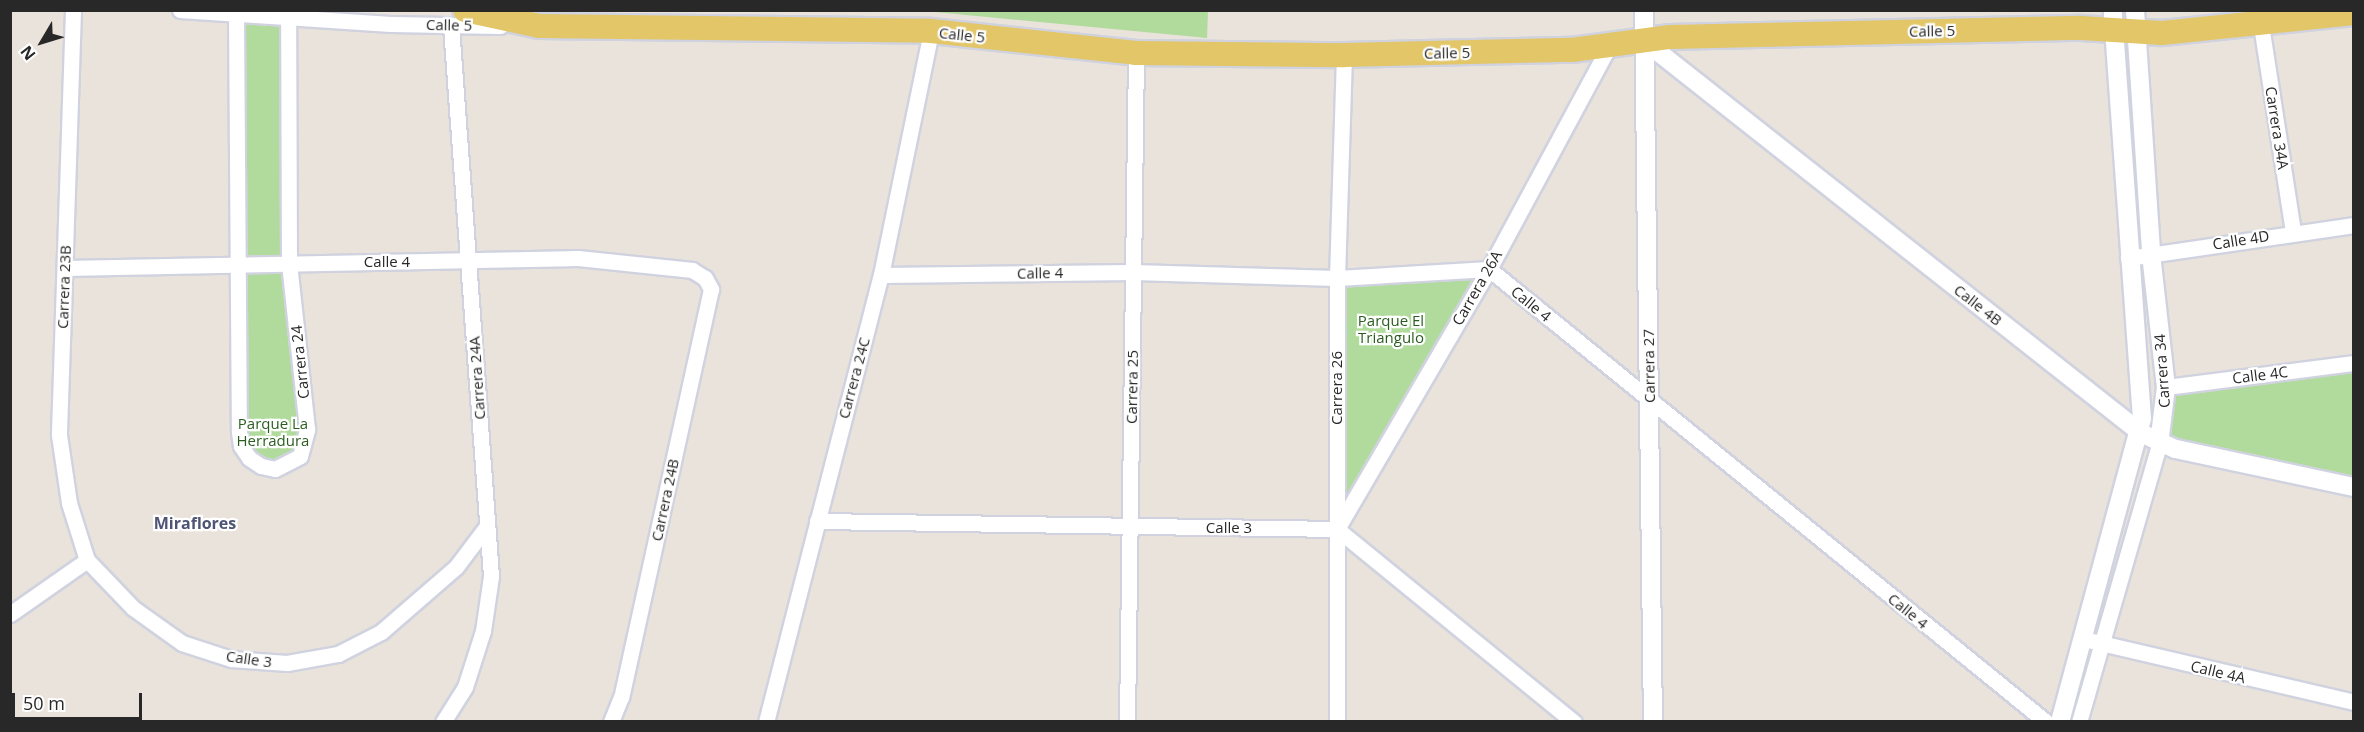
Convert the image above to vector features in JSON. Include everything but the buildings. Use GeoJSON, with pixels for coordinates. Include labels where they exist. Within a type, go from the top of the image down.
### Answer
{"type":"FeatureCollection","features":[{"type":"Feature","properties":{"kind":"main road","name":"Calle 5"},"geometry":{"type":"LineString","coordinates":[[465,16],[539,26],[931,31],[1136,53],[1344,55],[1572,50],[1643,40],[2125,21],[2261,25],[2354,13]]}},
{"type":"Feature","properties":{"kind":"street","name":"Carrera 23B"},"geometry":{"type":"LineString","coordinates":[[73,10],[59,435],[69,503],[87,560]]}},
{"type":"Feature","properties":{"kind":"street","name":"Calle 5"},"geometry":{"type":"LineString","coordinates":[[180,10],[236,15],[465,16]]}},
{"type":"Feature","properties":{"kind":"street","name":"Carrera 27"},"geometry":{"type":"LineString","coordinates":[[1644,10],[1653,722]]}},
{"type":"Feature","properties":{"kind":"street","name":"Carrera 24"},"geometry":{"type":"LineString","coordinates":[[236,15],[241,446],[261,466],[275,468],[300,456],[306,443],[289,263],[288,16]]}},
{"type":"Feature","properties":{"kind":"street","name":"Carrera 24A"},"geometry":{"type":"LineString","coordinates":[[443,722],[465,687],[483,631],[491,576],[470,262],[465,16]]}},
{"type":"Feature","properties":{"kind":"street","name":"Carrera 34"},"geometry":{"type":"LineString","coordinates":[[2060,722],[2092,641],[2159,444],[2166,387],[2125,21]]}},
{"type":"Feature","properties":{"kind":"street","name":"Carrera 34"},"geometry":{"type":"LineString","coordinates":[[2079,722],[2092,641],[2141,433],[2128,258],[2125,21]]}},
{"type":"Feature","properties":{"kind":"street","name":"Carrera 34A"},"geometry":{"type":"LineString","coordinates":[[2261,25],[2293,231]]}},
{"type":"Feature","properties":{"kind":"street","name":"Carrera 24C"},"geometry":{"type":"LineString","coordinates":[[766,722],[881,275],[931,31]]}},
{"type":"Feature","properties":{"kind":"street","name":"Calle 4B"},"geometry":{"type":"LineString","coordinates":[[1643,40],[2141,433],[2159,444],[2354,487]]}},
{"type":"Feature","properties":{"kind":"street","name":"Carrera 26A"},"geometry":{"type":"LineString","coordinates":[[1337,529],[1489,269],[1610,44]]}},
{"type":"Feature","properties":{"kind":"street","name":"Carrera 25"},"geometry":{"type":"LineString","coordinates":[[1127,722],[1136,53]]}},
{"type":"Feature","properties":{"kind":"street","name":"Carrera 26"},"geometry":{"type":"LineString","coordinates":[[1337,722],[1336,278],[1344,55]]}},
{"type":"Feature","properties":{"kind":"street","name":"Calle 4D"},"geometry":{"type":"LineString","coordinates":[[2128,258],[2293,231],[2354,225]]}},
{"type":"Feature","properties":{"kind":"street","name":"Calle 4"},"geometry":{"type":"LineString","coordinates":[[65,268],[470,262],[578,258],[692,270],[705,278]]}},
{"type":"Feature","properties":{"kind":"street","name":"Calle 4"},"geometry":{"type":"LineString","coordinates":[[881,275],[1134,272],[1336,278],[1489,269],[2046,722]]}},
{"type":"Feature","properties":{"kind":"street","name":"Carrera 24B"},"geometry":{"type":"LineString","coordinates":[[611,722],[621,698],[711,289],[705,278]]}},
{"type":"Feature","properties":{"kind":"street","name":"Calle 4C"},"geometry":{"type":"LineString","coordinates":[[2166,387],[2354,363]]}},
{"type":"Feature","properties":{"kind":"street","name":"Calle 3"},"geometry":{"type":"LineString","coordinates":[[817,521],[1130,528],[1337,529]]}},
{"type":"Feature","properties":{"kind":"street","name":"Calle 3"},"geometry":{"type":"LineString","coordinates":[[87,560],[133,608],[182,643],[231,659],[287,663],[338,654],[381,632],[456,567],[487,526]]}},
{"type":"Feature","properties":{"kind":"street"},"geometry":{"type":"LineString","coordinates":[[1337,529],[1574,722]]}},
{"type":"Feature","properties":{"kind":"street"},"geometry":{"type":"LineString","coordinates":[[10,614],[87,560]]}},
{"type":"Feature","properties":{"kind":"street","name":"Calle 4A"},"geometry":{"type":"LineString","coordinates":[[2092,641],[2354,702]]}},
{"type":"Feature","properties":{"kind":"green space"},"geometry":{"type":"Polygon","coordinates":[[[936,10],[1208,11],[1207,38],[935,12],[936,10]]]}},
{"type":"Feature","properties":{"kind":"green space","name":"Parque La Herradura"},"geometry":{"type":"Polygon","coordinates":[[[236,15],[288,16],[289,263],[306,443],[275,469],[241,446],[236,15]]]}},
{"type":"Feature","properties":{"kind":"green space","name":"Parque El Triangulo"},"geometry":{"type":"Polygon","coordinates":[[[1489,269],[1337,529],[1337,278],[1489,269]]]}},
{"type":"Feature","properties":{"kind":"green space"},"geometry":{"type":"Polygon","coordinates":[[[2353,363],[2353,487],[2176,449],[2163,428],[2166,387],[2353,363]]]}},
{"type":"Feature","properties":{"kind":"district","name":"Miraflores"},"geometry":{"type":"Point","coordinates":[195,523]}}]}
